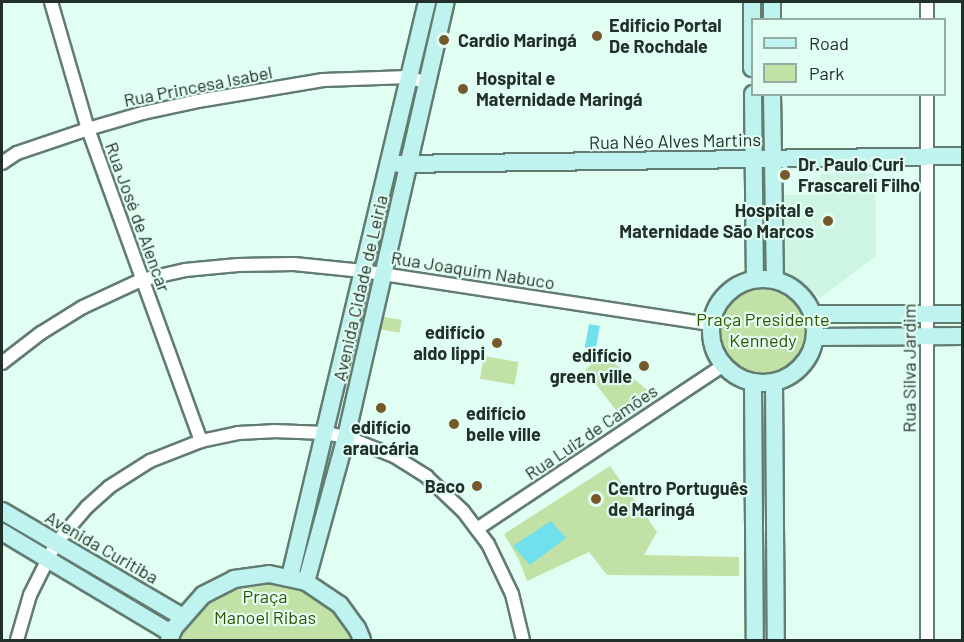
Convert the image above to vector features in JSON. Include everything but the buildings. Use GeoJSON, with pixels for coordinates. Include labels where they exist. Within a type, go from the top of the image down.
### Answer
{"type":"FeatureCollection","features":[{"type":"Feature","properties":{"kind":"main road","name":"Avenida Cidade de Leiria"},"geometry":{"type":"LineString","coordinates":[[298,579],[325,433],[427,2]]}},
{"type":"Feature","properties":{"kind":"main road","name":"Avenida Cidade de Leiria"},"geometry":{"type":"LineString","coordinates":[[298,579],[346,437],[426,82],[447,2]]}},
{"type":"Feature","properties":{"kind":"main road"},"geometry":{"type":"LineString","coordinates":[[752,2],[752,18]]}},
{"type":"Feature","properties":{"kind":"main road"},"geometry":{"type":"LineString","coordinates":[[772,2],[772,18]]}},
{"type":"Feature","properties":{"kind":"main road"},"geometry":{"type":"LineString","coordinates":[[753,96],[755,279]]}},
{"type":"Feature","properties":{"kind":"main road"},"geometry":{"type":"LineString","coordinates":[[772,96],[775,280]]}},
{"type":"Feature","properties":{"kind":"main road","name":"Rua Néo Alves Martins"},"geometry":{"type":"LineString","coordinates":[[389,163],[963,156]]}},
{"type":"Feature","properties":{"kind":"main road"},"geometry":{"type":"LineString","coordinates":[[755,279],[775,280],[798,292],[813,315],[815,337],[809,355],[798,370],[774,381],[753,382],[741,378],[724,365],[713,346],[711,324],[719,303],[726,294],[744,282],[755,279]]}},
{"type":"Feature","properties":{"kind":"main road"},"geometry":{"type":"LineString","coordinates":[[813,315],[963,314]]}},
{"type":"Feature","properties":{"kind":"main road"},"geometry":{"type":"LineString","coordinates":[[815,337],[963,336]]}},
{"type":"Feature","properties":{"kind":"main road"},"geometry":{"type":"LineString","coordinates":[[774,381],[776,640]]}},
{"type":"Feature","properties":{"kind":"main road"},"geometry":{"type":"LineString","coordinates":[[753,382],[755,640]]}},
{"type":"Feature","properties":{"kind":"main road","name":"Avenida Curitiba"},"geometry":{"type":"LineString","coordinates":[[2,510],[183,617]]}},
{"type":"Feature","properties":{"kind":"main road"},"geometry":{"type":"LineString","coordinates":[[2,532],[170,637],[183,617],[203,595],[234,579],[269,574],[298,579],[340,605],[357,628],[362,640]]}},
{"type":"Feature","properties":{"kind":"street","name":"Rua José de Alencar"},"geometry":{"type":"LineString","coordinates":[[51,2],[88,129],[201,441]]}},
{"type":"Feature","properties":{"kind":"street"},"geometry":{"type":"LineString","coordinates":[[927,2],[927,18]]}},
{"type":"Feature","properties":{"kind":"street","name":"Rua Princesa Isabel"},"geometry":{"type":"LineString","coordinates":[[2,160],[88,129],[143,113],[269,89],[323,81],[409,77],[426,82]]}},
{"type":"Feature","properties":{"kind":"street","name":"Rua Silva Jardim"},"geometry":{"type":"LineString","coordinates":[[927,96],[927,640]]}},
{"type":"Feature","properties":{"kind":"street","name":"Rua Joaquim Nabuco"},"geometry":{"type":"LineString","coordinates":[[2,363],[41,333],[83,307],[141,280],[185,270],[238,265],[294,264],[363,271],[711,324]]}},
{"type":"Feature","properties":{"kind":"street","name":"Rua Luiz de Camões"},"geometry":{"type":"LineString","coordinates":[[477,529],[724,365]]}},
{"type":"Feature","properties":{"kind":"street"},"geometry":{"type":"LineString","coordinates":[[17,640],[30,595],[56,543],[87,507],[128,474],[169,452],[201,441],[238,433],[325,433],[346,437],[394,456],[427,477],[464,511],[498,563],[512,594],[523,640]]}},
{"type":"Feature","properties":{"kind":"shaded area","name":"Hospital e Maternidade São Marcos"},"geometry":{"type":"Polygon","coordinates":[[[875,173],[876,256],[820,298],[800,281],[780,270],[779,195],[820,195],[820,174],[875,173]]]}},
{"type":"Feature","properties":{"kind":"green space","name":"Praça Presidente Kennedy"},"geometry":{"type":"Polygon","coordinates":[[[763,279],[783,283],[800,294],[811,311],[815,331],[811,351],[800,368],[783,379],[763,383],[743,379],[726,368],[715,351],[711,331],[715,311],[726,294],[743,283],[763,279]]]}},
{"type":"Feature","properties":{"kind":"green space"},"geometry":{"type":"Polygon","coordinates":[[[379,316],[402,320],[399,333],[377,329],[379,316]]]}},
{"type":"Feature","properties":{"kind":"green space"},"geometry":{"type":"Polygon","coordinates":[[[603,354],[650,392],[622,418],[585,370],[603,354]]]}},
{"type":"Feature","properties":{"kind":"green space"},"geometry":{"type":"Polygon","coordinates":[[[484,356],[518,362],[514,385],[480,379],[484,356]]]}},
{"type":"Feature","properties":{"kind":"green space","name":"Centro Português de Maringá"},"geometry":{"type":"Polygon","coordinates":[[[610,466],[657,532],[644,555],[739,557],[739,576],[607,575],[589,552],[527,581],[519,560],[504,534],[610,466]]]}},
{"type":"Feature","properties":{"kind":"green space","name":"Praça Manoel Ribas"},"geometry":{"type":"Polygon","coordinates":[[[269,574],[340,605],[362,640],[169,640],[203,595],[269,574]]]}},
{"type":"Feature","properties":{"kind":"water"},"geometry":{"type":"Polygon","coordinates":[[[589,324],[600,326],[596,350],[585,348],[589,324]]]}},
{"type":"Feature","properties":{"kind":"water"},"geometry":{"type":"Polygon","coordinates":[[[551,521],[566,538],[530,565],[513,546],[551,521]]]}},
{"type":"Feature","properties":{"kind":"place","name":"Edificio Portal De Rochdale"},"geometry":{"type":"Point","coordinates":[597,36]}},
{"type":"Feature","properties":{"kind":"place","name":"Cardio Maringá"},"geometry":{"type":"Point","coordinates":[444,40]}},
{"type":"Feature","properties":{"kind":"place","name":"Hospital e Maternidade Maringá"},"geometry":{"type":"Point","coordinates":[463,89]}},
{"type":"Feature","properties":{"kind":"place","name":"Dr. Paulo Curi Frascareli Filho"},"geometry":{"type":"Point","coordinates":[785,175]}},
{"type":"Feature","properties":{"kind":"place","name":"Hospital e Maternidade São Marcos"},"geometry":{"type":"Point","coordinates":[828,221]}},
{"type":"Feature","properties":{"kind":"place","name":"edifício aldo lippi"},"geometry":{"type":"Point","coordinates":[497,343]}},
{"type":"Feature","properties":{"kind":"place","name":"edifício green ville"},"geometry":{"type":"Point","coordinates":[644,366]}},
{"type":"Feature","properties":{"kind":"place","name":"edifício araucária"},"geometry":{"type":"Point","coordinates":[381,408]}},
{"type":"Feature","properties":{"kind":"place","name":"edifício belle ville"},"geometry":{"type":"Point","coordinates":[454,424]}},
{"type":"Feature","properties":{"kind":"place","name":"Baco"},"geometry":{"type":"Point","coordinates":[477,486]}},
{"type":"Feature","properties":{"kind":"place","name":"Centro Português de Maringá"},"geometry":{"type":"Point","coordinates":[596,499]}}]}
